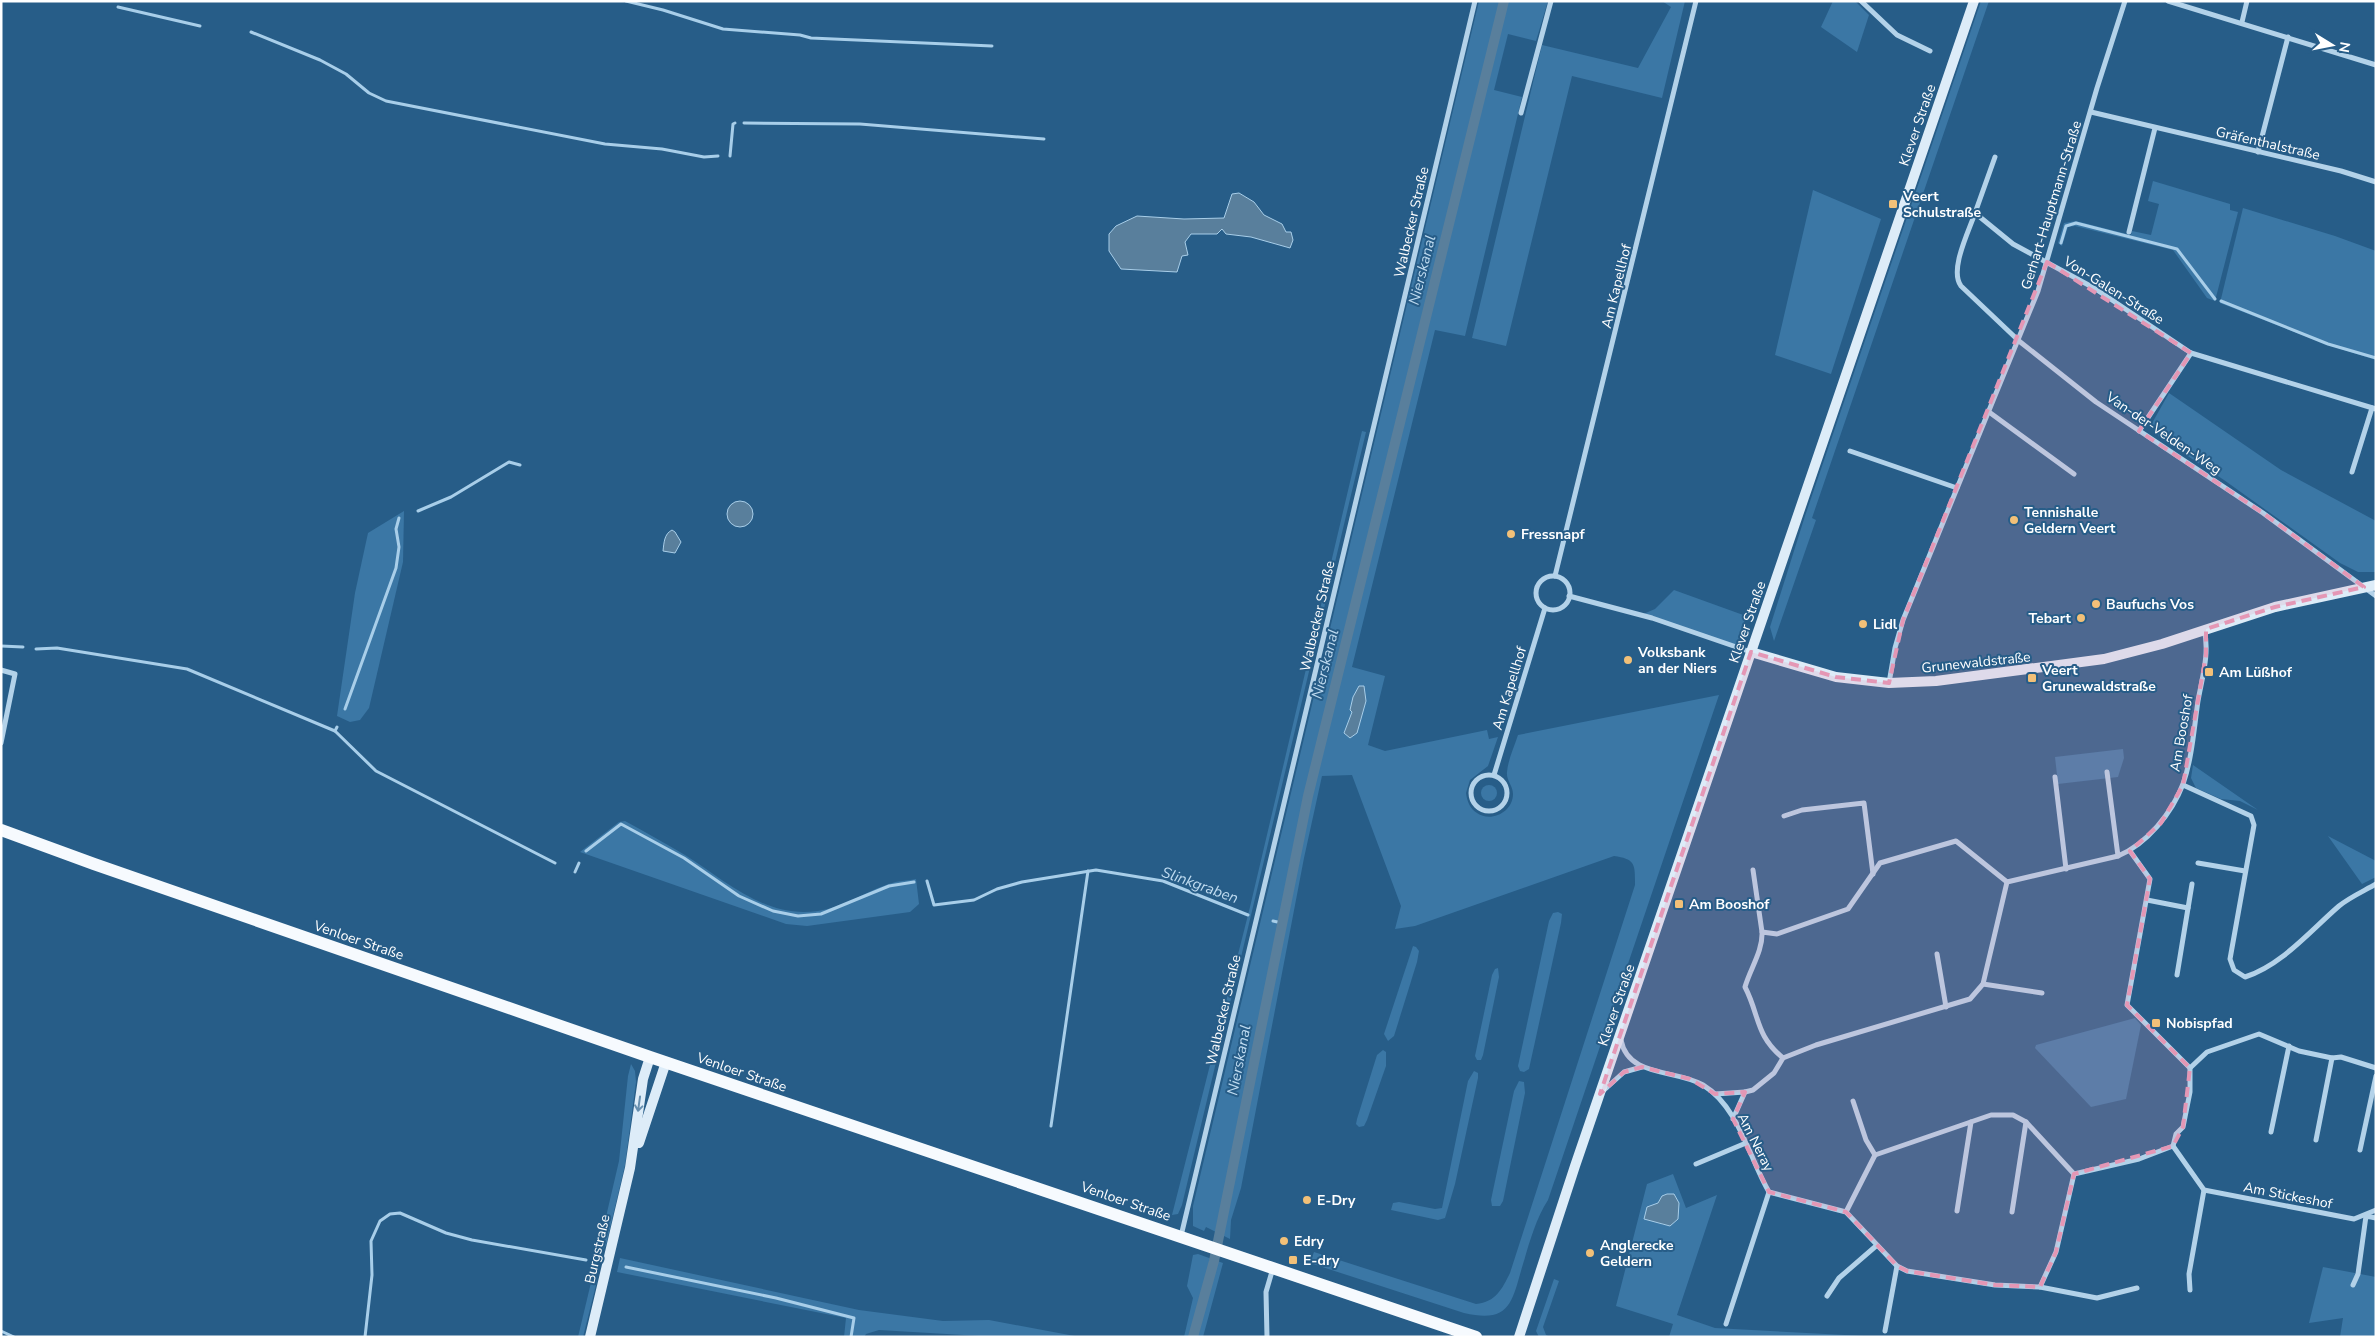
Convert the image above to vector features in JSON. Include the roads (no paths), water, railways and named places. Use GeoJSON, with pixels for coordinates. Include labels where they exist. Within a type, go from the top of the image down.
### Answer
{"type":"FeatureCollection","features":[{"type":"Feature","properties":{"kind":"main road","name":"Klever Straße"},"geometry":{"type":"LineString","coordinates":[[1519,1337],[1600,1094],[1974,1]]}},
{"type":"Feature","properties":{"kind":"main road","name":"Grunewaldstraße"},"geometry":{"type":"LineString","coordinates":[[1751,652],[1836,677],[1889,683],[1936,681],[2087,662],[2140,650],[2275,607],[2376,584]]}},
{"type":"Feature","properties":{"kind":"main road","name":"Venloer Straße"},"geometry":{"type":"LineString","coordinates":[[1,830],[650,1057],[1476,1337]]}},
{"type":"Feature","properties":{"kind":"main road","name":"Burgstraße"},"geometry":{"type":"LineString","coordinates":[[590,1337],[630,1168],[643,1079],[650,1057]]}},
{"type":"Feature","properties":{"kind":"main road","name":"Burgstraße"},"geometry":{"type":"LineString","coordinates":[[630,1168],[666,1062]]}},
{"type":"Feature","properties":{"kind":"street","name":"Walbecker Straße"},"geometry":{"type":"LineString","coordinates":[[1181,1236],[1475,1]]}},
{"type":"Feature","properties":{"kind":"street"},"geometry":{"type":"LineString","coordinates":[[1521,113],[1551,1]]}},
{"type":"Feature","properties":{"kind":"street","name":"Am Kapellhof"},"geometry":{"type":"LineString","coordinates":[[1556,576],[1696,1]]}},
{"type":"Feature","properties":{"kind":"street"},"geometry":{"type":"LineString","coordinates":[[1861,1],[1897,35],[1930,51]]}},
{"type":"Feature","properties":{"kind":"street","name":"Gerhart-Hauptmann-Straße"},"geometry":{"type":"LineString","coordinates":[[1889,683],[1900,628],[2019,341],[2047,262],[2126,1]]}},
{"type":"Feature","properties":{"kind":"street"},"geometry":{"type":"LineString","coordinates":[[2168,1],[2242,22],[2376,65]]}},
{"type":"Feature","properties":{"kind":"street"},"geometry":{"type":"LineString","coordinates":[[2242,22],[2248,1]]}},
{"type":"Feature","properties":{"kind":"street"},"geometry":{"type":"LineString","coordinates":[[2258,152],[2288,37]]}},
{"type":"Feature","properties":{"kind":"street","name":"Gräfenthalstraße"},"geometry":{"type":"LineString","coordinates":[[2091,112],[2341,171],[2376,182]]}},
{"type":"Feature","properties":{"kind":"street"},"geometry":{"type":"LineString","coordinates":[[2130,232],[2155,128]]}},
{"type":"Feature","properties":{"kind":"street"},"geometry":{"type":"LineString","coordinates":[[1976,213],[1995,157]]}},
{"type":"Feature","properties":{"kind":"street","name":"Von-Galen-Straße"},"geometry":{"type":"LineString","coordinates":[[1976,213],[2013,244],[2094,288],[2191,353],[2374,409],[2352,472]]}},
{"type":"Feature","properties":{"kind":"street","name":"Van-der-Velden-Weg"},"geometry":{"type":"LineString","coordinates":[[1976,213],[1956,268],[1957,281],[1961,286],[2019,341],[2096,402],[2263,513],[2376,596]]}},
{"type":"Feature","properties":{"kind":"street"},"geometry":{"type":"LineString","coordinates":[[2139,431],[2191,353]]}},
{"type":"Feature","properties":{"kind":"street"},"geometry":{"type":"LineString","coordinates":[[1989,412],[2074,474]]}},
{"type":"Feature","properties":{"kind":"street"},"geometry":{"type":"LineString","coordinates":[[1850,451],[1957,488]]}},
{"type":"Feature","properties":{"kind":"street"},"geometry":{"type":"LineString","coordinates":[[1556,576],[1567,583],[1569,596],[1563,606],[1557,609],[1545,608],[1537,599],[1537,588],[1544,578],[1556,576]]}},
{"type":"Feature","properties":{"kind":"street"},"geometry":{"type":"LineString","coordinates":[[1569,596],[1652,618],[1751,652]]}},
{"type":"Feature","properties":{"kind":"street","name":"Am Kapellhof"},"geometry":{"type":"LineString","coordinates":[[1494,775],[1545,608]]}},
{"type":"Feature","properties":{"kind":"street","name":"Am Booshof"},"geometry":{"type":"LineString","coordinates":[[2007,882],[2118,856],[2130,851],[2161,823],[2183,785],[2206,655],[2204,629]]}},
{"type":"Feature","properties":{"kind":"street"},"geometry":{"type":"LineString","coordinates":[[1,670],[15,674],[1,743]]}},
{"type":"Feature","properties":{"kind":"street"},"geometry":{"type":"LineString","coordinates":[[2107,772],[2118,856]]}},
{"type":"Feature","properties":{"kind":"street"},"geometry":{"type":"LineString","coordinates":[[1488,775],[1494,775],[1504,782],[1507,793],[1503,804],[1493,811],[1488,811],[1473,802],[1471,790],[1477,780],[1488,775]]}},
{"type":"Feature","properties":{"kind":"street"},"geometry":{"type":"LineString","coordinates":[[2054,777],[2066,868]]}},
{"type":"Feature","properties":{"kind":"street"},"geometry":{"type":"LineString","coordinates":[[2183,785],[2251,816],[2254,825],[2230,959],[2234,970],[2245,977],[2261,970],[2309,936],[2341,904],[2376,884]]}},
{"type":"Feature","properties":{"kind":"street"},"geometry":{"type":"LineString","coordinates":[[1784,816],[1802,810],[1864,803],[1873,874]]}},
{"type":"Feature","properties":{"kind":"street"},"geometry":{"type":"LineString","coordinates":[[1715,1094],[1753,1090],[1774,1073],[1783,1058],[1816,1045],[1970,999],[1983,984],[2007,882],[1956,841],[1880,863],[1848,909],[1777,934],[1762,932]]}},
{"type":"Feature","properties":{"kind":"street"},"geometry":{"type":"LineString","coordinates":[[2130,851],[2150,879],[2127,1005],[2190,1068],[2190,1092],[2183,1127],[2176,1134],[2173,1146],[2204,1190],[2189,1274],[2190,1290]]}},
{"type":"Feature","properties":{"kind":"street"},"geometry":{"type":"LineString","coordinates":[[2198,864],[2245,871]]}},
{"type":"Feature","properties":{"kind":"street"},"geometry":{"type":"LineString","coordinates":[[1753,870],[1763,942],[1748,974],[1745,988],[1751,999],[1758,1026],[1772,1049],[1783,1058]]}},
{"type":"Feature","properties":{"kind":"street"},"geometry":{"type":"LineString","coordinates":[[2177,975],[2192,884]]}},
{"type":"Feature","properties":{"kind":"street"},"geometry":{"type":"LineString","coordinates":[[2147,900],[2188,908]]}},
{"type":"Feature","properties":{"kind":"street"},"geometry":{"type":"LineString","coordinates":[[1937,954],[1946,1007]]}},
{"type":"Feature","properties":{"kind":"street"},"geometry":{"type":"LineString","coordinates":[[1983,984],[2042,994]]}},
{"type":"Feature","properties":{"kind":"street"},"geometry":{"type":"LineString","coordinates":[[2190,1068],[2207,1052],[2259,1034],[2299,1051],[2332,1058],[2341,1057],[2376,1068]]}},
{"type":"Feature","properties":{"kind":"street","name":"Am Neray"},"geometry":{"type":"LineString","coordinates":[[1620,1036],[1625,1054],[1632,1062],[1642,1067],[1690,1079],[1702,1084],[1715,1094],[1733,1119],[1769,1192],[1846,1212]]}},
{"type":"Feature","properties":{"kind":"street"},"geometry":{"type":"LineString","coordinates":[[2271,1132],[2289,1046]]}},
{"type":"Feature","properties":{"kind":"street"},"geometry":{"type":"LineString","coordinates":[[2316,1140],[2332,1058]]}},
{"type":"Feature","properties":{"kind":"street"},"geometry":{"type":"LineString","coordinates":[[1600,1094],[1624,1072],[1642,1067]]}},
{"type":"Feature","properties":{"kind":"street"},"geometry":{"type":"LineString","coordinates":[[2360,1150],[2376,1076]]}},
{"type":"Feature","properties":{"kind":"street"},"geometry":{"type":"LineString","coordinates":[[1733,1119],[1745,1092]]}},
{"type":"Feature","properties":{"kind":"street"},"geometry":{"type":"LineString","coordinates":[[1853,1101],[1866,1140],[1875,1155]]}},
{"type":"Feature","properties":{"kind":"street"},"geometry":{"type":"LineString","coordinates":[[2074,1174],[2026,1122],[2013,1115],[1991,1115],[1875,1155],[1846,1212],[1876,1246],[1897,1266],[1926,1276],[1996,1285],[2040,1287],[2097,1298],[2137,1288]]}},
{"type":"Feature","properties":{"kind":"street"},"geometry":{"type":"LineString","coordinates":[[1957,1211],[1971,1122]]}},
{"type":"Feature","properties":{"kind":"street"},"geometry":{"type":"LineString","coordinates":[[2012,1212],[2026,1122]]}},
{"type":"Feature","properties":{"kind":"street"},"geometry":{"type":"LineString","coordinates":[[1696,1164],[1746,1143]]}},
{"type":"Feature","properties":{"kind":"street"},"geometry":{"type":"LineString","coordinates":[[2074,1174],[2138,1159],[2173,1146]]}},
{"type":"Feature","properties":{"kind":"street"},"geometry":{"type":"LineString","coordinates":[[2040,1287],[2056,1252],[2074,1174]]}},
{"type":"Feature","properties":{"kind":"street","name":"Am Stickeshof"},"geometry":{"type":"LineString","coordinates":[[2204,1190],[2354,1219],[2366,1216],[2376,1210]]}},
{"type":"Feature","properties":{"kind":"street","name":"Am Neray"},"geometry":{"type":"LineString","coordinates":[[1726,1324],[1769,1192]]}},
{"type":"Feature","properties":{"kind":"street"},"geometry":{"type":"LineString","coordinates":[[2353,1285],[2358,1274],[2366,1216]]}},
{"type":"Feature","properties":{"kind":"street","name":"Am Stickeshof"},"geometry":{"type":"LineString","coordinates":[[2366,1216],[2376,1218]]}},
{"type":"Feature","properties":{"kind":"street"},"geometry":{"type":"LineString","coordinates":[[1826,1296],[1840,1278],[1876,1246]]}},
{"type":"Feature","properties":{"kind":"street"},"geometry":{"type":"LineString","coordinates":[[1885,1331],[1897,1266]]}},
{"type":"Feature","properties":{"kind":"street"},"geometry":{"type":"LineString","coordinates":[[1267,1337],[1266,1292],[1273,1268]]}},
{"type":"Feature","properties":{"kind":"waterway"},"geometry":{"type":"LineString","coordinates":[[626,1],[663,10],[723,29],[800,35],[811,38],[992,46]]}},
{"type":"Feature","properties":{"kind":"waterway","name":"Nierskanal"},"geometry":{"type":"LineString","coordinates":[[1193,1337],[1214,1261],[1308,796],[1504,1]]}},
{"type":"Feature","properties":{"kind":"waterway"},"geometry":{"type":"LineString","coordinates":[[118,7],[200,26]]}},
{"type":"Feature","properties":{"kind":"waterway"},"geometry":{"type":"LineString","coordinates":[[251,32],[320,60],[346,74],[369,93],[386,101],[605,144],[662,149],[704,157],[718,156]]}},
{"type":"Feature","properties":{"kind":"waterway"},"geometry":{"type":"LineString","coordinates":[[730,156],[733,124],[735,123]]}},
{"type":"Feature","properties":{"kind":"waterway"},"geometry":{"type":"LineString","coordinates":[[744,123],[860,124],[1044,139]]}},
{"type":"Feature","properties":{"kind":"waterway"},"geometry":{"type":"LineString","coordinates":[[2061,243],[2066,226],[2076,223],[2177,249],[2215,299]]}},
{"type":"Feature","properties":{"kind":"waterway"},"geometry":{"type":"LineString","coordinates":[[2221,301],[2328,344],[2376,358]]}},
{"type":"Feature","properties":{"kind":"waterway"},"geometry":{"type":"LineString","coordinates":[[418,511],[451,497],[509,462],[520,465]]}},
{"type":"Feature","properties":{"kind":"waterway"},"geometry":{"type":"LineString","coordinates":[[345,709],[396,568],[399,547],[396,529],[399,518]]}},
{"type":"Feature","properties":{"kind":"waterway"},"geometry":{"type":"LineString","coordinates":[[1,646],[23,647]]}},
{"type":"Feature","properties":{"kind":"waterway"},"geometry":{"type":"LineString","coordinates":[[36,649],[57,648],[187,669],[335,731]]}},
{"type":"Feature","properties":{"kind":"waterway"},"geometry":{"type":"LineString","coordinates":[[337,727],[335,731],[376,771],[555,863]]}},
{"type":"Feature","properties":{"kind":"waterway"},"geometry":{"type":"LineString","coordinates":[[586,851],[621,824],[684,858],[739,896],[773,911],[798,916],[821,914],[889,886],[914,882]]}},
{"type":"Feature","properties":{"kind":"waterway"},"geometry":{"type":"LineString","coordinates":[[575,872],[579,863]]}},
{"type":"Feature","properties":{"kind":"waterway","name":"Slinkgraben"},"geometry":{"type":"LineString","coordinates":[[927,881],[934,905],[974,900],[997,889],[1022,882],[1096,870],[1163,881],[1248,915]]}},
{"type":"Feature","properties":{"kind":"waterway"},"geometry":{"type":"LineString","coordinates":[[1051,1126],[1088,871]]}},
{"type":"Feature","properties":{"kind":"waterway"},"geometry":{"type":"LineString","coordinates":[[1273,921],[1282,923]]}},
{"type":"Feature","properties":{"kind":"waterway"},"geometry":{"type":"LineString","coordinates":[[365,1337],[372,1275],[371,1241],[380,1221],[390,1214],[400,1213],[446,1233],[472,1240],[586,1260]]}},
{"type":"Feature","properties":{"kind":"waterway"},"geometry":{"type":"LineString","coordinates":[[626,1267],[776,1298],[854,1318],[851,1337]]}},
{"type":"Feature","properties":{"kind":"waterway"},"geometry":{"type":"LineString","coordinates":[[1,1331],[14,1337]]}},
{"type":"Feature","properties":{"kind":"place","name":"Veert Schulstraße"},"geometry":{"type":"Point","coordinates":[1893,204]}},
{"type":"Feature","properties":{"kind":"place","name":"Tennishalle Geldern Veert"},"geometry":{"type":"Point","coordinates":[2014,520]}},
{"type":"Feature","properties":{"kind":"place","name":"Fressnapf"},"geometry":{"type":"Point","coordinates":[1511,534]}},
{"type":"Feature","properties":{"kind":"place","name":"Baufuchs Vos"},"geometry":{"type":"Point","coordinates":[2096,604]}},
{"type":"Feature","properties":{"kind":"place","name":"Tebart"},"geometry":{"type":"Point","coordinates":[2081,618]}},
{"type":"Feature","properties":{"kind":"place","name":"Lidl"},"geometry":{"type":"Point","coordinates":[1863,624]}},
{"type":"Feature","properties":{"kind":"place","name":"Volksbank an der Niers"},"geometry":{"type":"Point","coordinates":[1628,660]}},
{"type":"Feature","properties":{"kind":"place","name":"Am Lüßhof"},"geometry":{"type":"Point","coordinates":[2209,672]}},
{"type":"Feature","properties":{"kind":"place","name":"Veert Grunewaldstraße"},"geometry":{"type":"Point","coordinates":[2032,678]}},
{"type":"Feature","properties":{"kind":"place","name":"Am Booshof"},"geometry":{"type":"Point","coordinates":[1679,904]}},
{"type":"Feature","properties":{"kind":"place","name":"Nobispfad"},"geometry":{"type":"Point","coordinates":[2156,1023]}},
{"type":"Feature","properties":{"kind":"place","name":"E-Dry"},"geometry":{"type":"Point","coordinates":[1307,1200]}},
{"type":"Feature","properties":{"kind":"place","name":"Edry"},"geometry":{"type":"Point","coordinates":[1284,1241]}},
{"type":"Feature","properties":{"kind":"place","name":"Anglerecke Geldern"},"geometry":{"type":"Point","coordinates":[1590,1253]}},
{"type":"Feature","properties":{"kind":"place","name":"E-dry"},"geometry":{"type":"Point","coordinates":[1293,1260]}}]}
